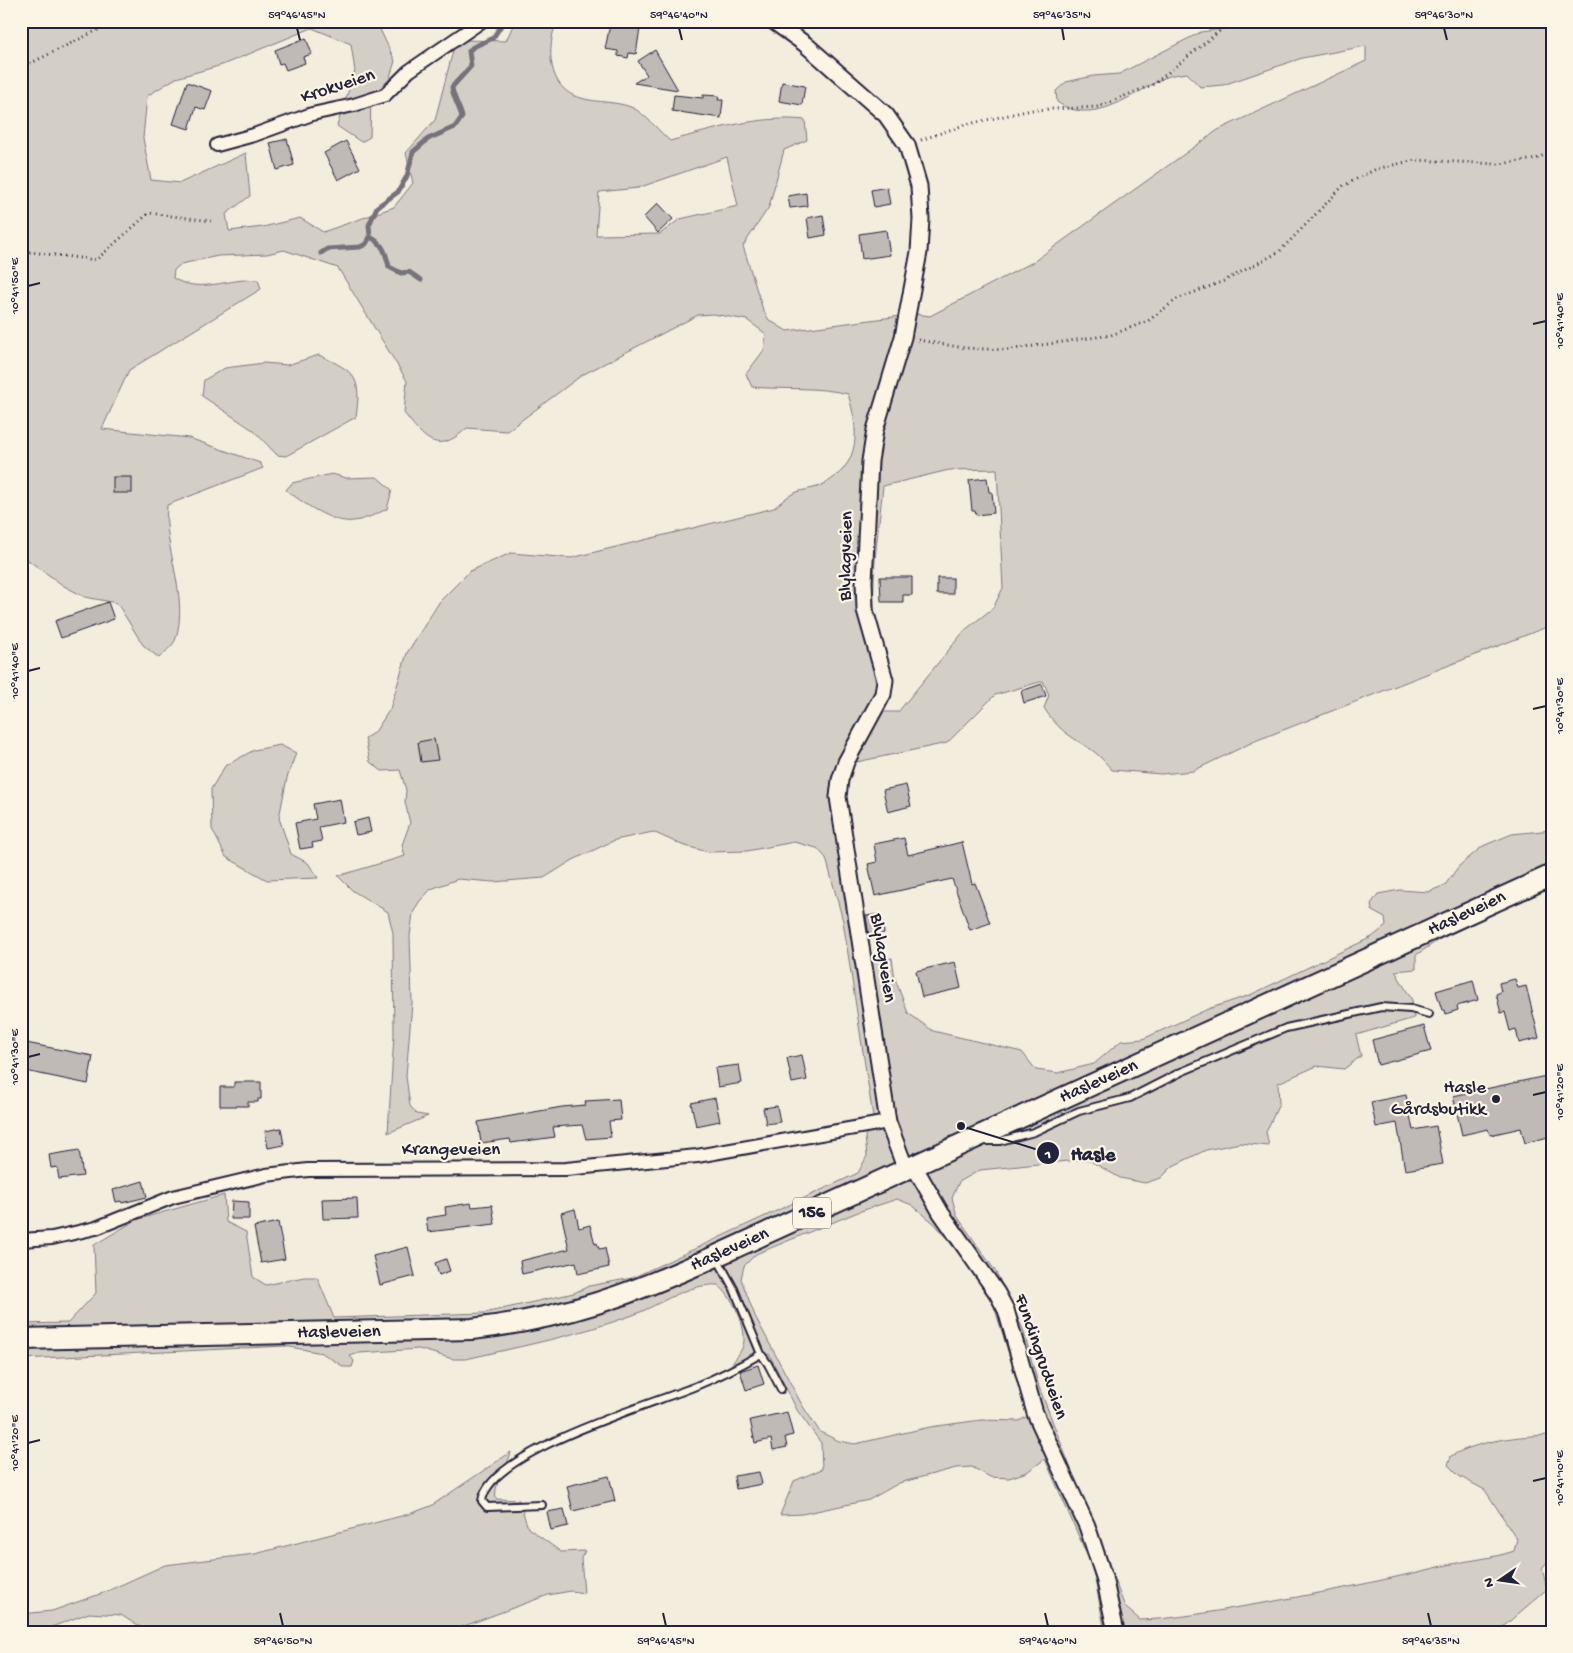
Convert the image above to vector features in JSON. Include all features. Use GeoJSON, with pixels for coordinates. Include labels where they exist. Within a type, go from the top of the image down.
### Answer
{"type":"FeatureCollection","features":[{"type":"Feature","properties":{"kind":"main road","name":"Hasleveien"},"geometry":{"type":"LineString","coordinates":[[21,1339],[427,1331],[504,1325],[574,1311],[616,1299],[911,1168],[1552,875]]}},
{"type":"Feature","properties":{"kind":"street","name":"Krokveien"},"geometry":{"type":"LineString","coordinates":[[217,145],[254,135],[312,114],[363,102],[384,94],[409,71],[482,21]]}},
{"type":"Feature","properties":{"kind":"street","name":"Blylagveien"},"geometry":{"type":"LineString","coordinates":[[773,21],[805,44],[886,115],[907,145],[919,186],[921,219],[918,252],[903,337],[875,430],[870,461],[864,581],[865,610],[885,680],[883,694],[846,762],[840,780],[838,797],[888,1122],[911,1168]]}},
{"type":"Feature","properties":{"kind":"street","name":"Krangeveien"},"geometry":{"type":"LineString","coordinates":[[21,1240],[52,1238],[96,1228],[174,1197],[266,1175],[308,1170],[566,1169],[605,1166],[697,1156],[888,1122]]}},
{"type":"Feature","properties":{"kind":"street","name":"Fundingrudveien"},"geometry":{"type":"LineString","coordinates":[[911,1168],[959,1236],[1006,1310],[1035,1413],[1087,1526],[1104,1577],[1116,1632]]}},
{"type":"Feature","properties":{"kind":"lane"},"geometry":{"type":"LineString","coordinates":[[971,1140],[1000,1141],[1034,1132],[1080,1111],[1130,1098],[1180,1072],[1286,1028],[1381,1007],[1411,1009],[1429,1014]]}},
{"type":"Feature","properties":{"kind":"lane"},"geometry":{"type":"LineString","coordinates":[[716,1256],[734,1289],[761,1354],[781,1389]]}},
{"type":"Feature","properties":{"kind":"lane"},"geometry":{"type":"LineString","coordinates":[[542,1505],[487,1508],[482,1500],[487,1488],[499,1476],[517,1461],[541,1447],[610,1417],[694,1387],[761,1354]]}},
{"type":"Feature","properties":{"kind":"path"},"geometry":{"type":"LineString","coordinates":[[21,68],[116,21]]}},
{"type":"Feature","properties":{"kind":"path"},"geometry":{"type":"LineString","coordinates":[[907,145],[964,125],[1031,110],[1098,107],[1154,84],[1232,21]]}},
{"type":"Feature","properties":{"kind":"path"},"geometry":{"type":"LineString","coordinates":[[903,337],[965,348],[1006,350],[1111,335],[1148,321],[1177,299],[1224,280],[1279,252],[1343,186],[1376,169],[1415,160],[1499,164],[1536,159],[1552,151]]}},
{"type":"Feature","properties":{"kind":"path"},"geometry":{"type":"LineString","coordinates":[[21,258],[30,252],[96,260],[150,213],[211,221]]}},
{"type":"Feature","properties":{"kind":"shaded area"},"geometry":{"type":"Polygon","coordinates":[[[21,21],[376,21],[395,61],[389,80],[371,96],[370,137],[361,142],[337,126],[355,71],[351,44],[312,28],[222,65],[176,78],[147,96],[143,138],[151,180],[180,183],[246,153],[250,196],[226,214],[229,231],[263,227],[300,218],[323,232],[394,207],[413,183],[406,153],[435,120],[455,43],[464,40],[506,41],[515,21],[557,21],[553,31],[551,55],[552,66],[561,86],[581,98],[621,104],[633,108],[670,141],[754,121],[771,119],[805,120],[807,140],[784,150],[769,207],[743,246],[763,310],[769,320],[787,331],[916,314],[930,316],[1033,262],[1218,130],[1366,61],[1366,46],[1302,58],[1223,85],[1200,87],[1187,73],[1172,75],[1126,99],[1098,110],[1084,111],[1071,109],[1057,102],[1056,91],[1066,82],[1093,76],[1119,74],[1201,32],[1229,28],[1235,21],[1552,21],[1552,625],[1255,741],[1193,771],[1161,774],[1112,770],[1097,754],[1065,732],[1049,716],[1044,708],[1049,695],[1043,681],[995,695],[947,743],[852,763],[843,796],[870,961],[892,958],[895,979],[908,1013],[933,1031],[1022,1052],[1036,1070],[1058,1073],[1094,1064],[1121,1041],[1143,1039],[1208,1009],[1250,995],[1372,937],[1386,926],[1385,918],[1372,911],[1371,904],[1378,894],[1400,890],[1428,892],[1445,885],[1459,866],[1483,846],[1512,834],[1552,830],[1552,887],[1440,939],[1416,955],[1416,969],[1395,971],[1412,1000],[1414,1018],[1356,1035],[1361,1056],[1344,1069],[1317,1066],[1278,1083],[1279,1104],[1266,1132],[1269,1146],[1240,1143],[1206,1150],[1173,1166],[1161,1178],[1145,1183],[1120,1178],[1087,1159],[980,1170],[959,1182],[952,1198],[957,1216],[996,1272],[1023,1329],[1039,1387],[1125,1607],[1140,1620],[1193,1615],[1295,1597],[1370,1583],[1514,1551],[1517,1539],[1485,1490],[1459,1476],[1448,1465],[1451,1456],[1474,1446],[1526,1436],[1552,1435],[1552,1556],[1542,1568],[1547,1589],[1497,1632],[1105,1632],[1093,1569],[1045,1459],[1027,1472],[1009,1478],[990,1477],[972,1467],[956,1468],[899,1483],[869,1500],[802,1514],[780,1515],[794,1481],[822,1469],[821,1443],[797,1410],[769,1354],[731,1365],[742,1348],[744,1334],[737,1310],[718,1285],[696,1287],[643,1311],[613,1322],[550,1340],[466,1359],[453,1359],[419,1349],[359,1353],[350,1356],[354,1361],[352,1367],[344,1367],[322,1353],[285,1346],[21,1359],[21,1324],[68,1323],[96,1293],[94,1245],[136,1220],[224,1195],[226,1222],[246,1232],[253,1277],[266,1285],[304,1277],[317,1277],[334,1318],[484,1313],[574,1293],[589,1286],[632,1278],[858,1173],[867,1156],[865,1136],[873,1117],[843,921],[826,858],[817,848],[794,842],[747,851],[708,852],[682,845],[653,832],[615,840],[573,860],[544,878],[493,882],[458,879],[431,889],[419,902],[413,913],[410,936],[412,1003],[406,1076],[410,1106],[417,1114],[428,1116],[388,1133],[394,1035],[393,933],[388,912],[353,891],[338,876],[405,856],[402,845],[410,823],[405,802],[406,790],[400,770],[382,771],[370,762],[365,738],[375,732],[390,709],[407,653],[440,601],[470,571],[511,553],[571,558],[774,508],[793,494],[822,485],[835,477],[844,467],[851,457],[855,433],[852,407],[848,394],[812,389],[752,387],[746,374],[764,350],[766,334],[747,320],[713,314],[698,315],[582,375],[507,431],[467,428],[447,441],[439,442],[425,437],[404,413],[407,381],[338,268],[284,250],[267,254],[218,256],[181,264],[174,270],[173,278],[183,283],[204,285],[258,280],[261,289],[129,370],[102,429],[189,438],[260,463],[263,468],[167,505],[169,538],[180,605],[175,641],[159,658],[143,645],[117,603],[85,597],[64,586],[21,555],[21,21]],[[727,157],[638,188],[599,192],[596,235],[660,234],[680,219],[738,206],[727,157]],[[997,469],[949,470],[883,486],[876,547],[874,608],[889,672],[889,698],[884,712],[898,712],[965,630],[993,608],[1003,588],[997,469]],[[897,1199],[858,1212],[756,1254],[744,1266],[741,1279],[755,1316],[802,1405],[820,1432],[839,1441],[855,1444],[930,1427],[981,1420],[1019,1421],[1028,1416],[994,1306],[976,1275],[935,1224],[912,1205],[897,1199]]]}},
{"type":"Feature","properties":{"kind":"shaded area"},"geometry":{"type":"Polygon","coordinates":[[[319,355],[341,366],[353,377],[358,392],[356,417],[286,456],[277,455],[253,430],[202,396],[204,380],[225,368],[264,363],[287,365],[319,355]]]}},
{"type":"Feature","properties":{"kind":"shaded area"},"geometry":{"type":"Polygon","coordinates":[[[332,474],[346,478],[377,477],[392,490],[387,509],[362,519],[345,521],[327,516],[286,490],[292,483],[332,474]]]}},
{"type":"Feature","properties":{"kind":"shaded area"},"geometry":{"type":"Polygon","coordinates":[[[280,745],[296,753],[287,778],[279,818],[291,854],[308,863],[318,878],[267,880],[226,857],[212,829],[211,789],[225,766],[254,750],[280,745]]]}},
{"type":"Feature","properties":{"kind":"shaded area"},"geometry":{"type":"Polygon","coordinates":[[[511,1452],[498,1481],[496,1499],[519,1500],[528,1528],[561,1552],[585,1551],[581,1558],[584,1593],[571,1591],[548,1595],[448,1632],[152,1632],[121,1615],[89,1613],[38,1632],[21,1632],[21,1614],[52,1611],[103,1593],[165,1565],[255,1554],[409,1514],[431,1506],[511,1452]]]}},
{"type":"Feature","properties":{"kind":"building"},"geometry":{"type":"Polygon","coordinates":[[[622,21],[635,21],[634,27],[640,28],[636,54],[629,53],[628,58],[618,56],[618,51],[605,49],[610,25],[622,25],[622,21]]]}},
{"type":"Feature","properties":{"kind":"building"},"geometry":{"type":"Polygon","coordinates":[[[306,38],[312,54],[303,57],[305,63],[286,70],[283,63],[279,64],[275,50],[306,38]]]}},
{"type":"Feature","properties":{"kind":"building"},"geometry":{"type":"Polygon","coordinates":[[[655,50],[678,90],[634,83],[647,75],[638,61],[655,50]]]}},
{"type":"Feature","properties":{"kind":"building"},"geometry":{"type":"Polygon","coordinates":[[[187,82],[212,91],[205,110],[196,107],[189,129],[173,124],[187,82]]]}},
{"type":"Feature","properties":{"kind":"building"},"geometry":{"type":"Polygon","coordinates":[[[782,82],[805,86],[802,105],[779,101],[782,82]]]}},
{"type":"Feature","properties":{"kind":"building"},"geometry":{"type":"Polygon","coordinates":[[[674,95],[703,98],[703,95],[719,96],[718,100],[723,100],[721,118],[672,111],[674,95]]]}},
{"type":"Feature","properties":{"kind":"building"},"geometry":{"type":"Polygon","coordinates":[[[287,139],[294,165],[277,170],[270,143],[287,139]]]}},
{"type":"Feature","properties":{"kind":"building"},"geometry":{"type":"Polygon","coordinates":[[[346,141],[360,168],[338,180],[324,153],[346,141]]]}},
{"type":"Feature","properties":{"kind":"building"},"geometry":{"type":"Polygon","coordinates":[[[887,187],[890,204],[874,207],[871,190],[887,187]]]}},
{"type":"Feature","properties":{"kind":"building"},"geometry":{"type":"Polygon","coordinates":[[[806,193],[807,206],[790,208],[788,196],[806,193]]]}},
{"type":"Feature","properties":{"kind":"building"},"geometry":{"type":"Polygon","coordinates":[[[658,203],[673,219],[658,233],[644,217],[658,203]]]}},
{"type":"Feature","properties":{"kind":"building"},"geometry":{"type":"Polygon","coordinates":[[[823,215],[826,235],[810,238],[807,218],[823,215]]]}},
{"type":"Feature","properties":{"kind":"building"},"geometry":{"type":"Polygon","coordinates":[[[886,230],[890,255],[862,259],[859,234],[886,230]]]}},
{"type":"Feature","properties":{"kind":"building"},"geometry":{"type":"Polygon","coordinates":[[[113,477],[132,477],[132,493],[113,493],[113,477]]]}},
{"type":"Feature","properties":{"kind":"building"},"geometry":{"type":"Polygon","coordinates":[[[987,478],[989,492],[992,492],[994,513],[976,515],[975,511],[972,511],[969,480],[987,478]]]}},
{"type":"Feature","properties":{"kind":"building"},"geometry":{"type":"Polygon","coordinates":[[[880,577],[912,577],[912,595],[903,595],[903,602],[881,602],[880,577]]]}},
{"type":"Feature","properties":{"kind":"building"},"geometry":{"type":"Polygon","coordinates":[[[937,578],[953,578],[953,594],[937,594],[937,578]]]}},
{"type":"Feature","properties":{"kind":"building"},"geometry":{"type":"Polygon","coordinates":[[[108,602],[114,619],[61,638],[55,621],[108,602]]]}},
{"type":"Feature","properties":{"kind":"building"},"geometry":{"type":"Polygon","coordinates":[[[1042,684],[1046,696],[1024,703],[1021,691],[1042,684]]]}},
{"type":"Feature","properties":{"kind":"building"},"geometry":{"type":"Polygon","coordinates":[[[434,739],[438,760],[421,762],[418,742],[434,739]]]}},
{"type":"Feature","properties":{"kind":"building"},"geometry":{"type":"Polygon","coordinates":[[[906,785],[911,806],[888,812],[883,790],[906,785]]]}},
{"type":"Feature","properties":{"kind":"building"},"geometry":{"type":"Polygon","coordinates":[[[340,799],[344,822],[319,827],[322,841],[312,843],[313,847],[300,849],[295,823],[316,819],[313,804],[340,799]]]}},
{"type":"Feature","properties":{"kind":"building"},"geometry":{"type":"Polygon","coordinates":[[[368,818],[371,832],[356,835],[353,822],[368,818]]]}},
{"type":"Feature","properties":{"kind":"building"},"geometry":{"type":"Polygon","coordinates":[[[904,838],[908,855],[962,842],[972,884],[975,883],[990,923],[970,930],[952,879],[875,896],[868,864],[877,862],[874,844],[904,838]]]}},
{"type":"Feature","properties":{"kind":"building"},"geometry":{"type":"Polygon","coordinates":[[[881,914],[884,933],[869,936],[866,916],[881,914]]]}},
{"type":"Feature","properties":{"kind":"building"},"geometry":{"type":"Polygon","coordinates":[[[955,962],[961,988],[922,997],[916,971],[955,962]]]}},
{"type":"Feature","properties":{"kind":"building"},"geometry":{"type":"Polygon","coordinates":[[[1515,979],[1518,988],[1526,986],[1539,1038],[1519,1043],[1516,1029],[1510,1031],[1505,1012],[1501,1013],[1496,994],[1501,992],[1499,983],[1515,979]]]}},
{"type":"Feature","properties":{"kind":"building"},"geometry":{"type":"Polygon","coordinates":[[[1473,980],[1478,1000],[1457,1006],[1458,1010],[1446,1014],[1445,1010],[1442,1010],[1436,991],[1473,980]]]}},
{"type":"Feature","properties":{"kind":"building"},"geometry":{"type":"Polygon","coordinates":[[[1424,1026],[1431,1051],[1378,1065],[1372,1040],[1424,1026]]]}},
{"type":"Feature","properties":{"kind":"building"},"geometry":{"type":"Polygon","coordinates":[[[21,1042],[93,1056],[88,1084],[21,1070],[21,1042]]]}},
{"type":"Feature","properties":{"kind":"building"},"geometry":{"type":"Polygon","coordinates":[[[802,1055],[807,1080],[792,1083],[787,1058],[802,1055]]]}},
{"type":"Feature","properties":{"kind":"building"},"geometry":{"type":"Polygon","coordinates":[[[739,1065],[742,1083],[718,1087],[715,1068],[739,1065]]]}},
{"type":"Feature","properties":{"kind":"building"},"geometry":{"type":"Polygon","coordinates":[[[1546,1076],[1552,1102],[1552,1136],[1525,1143],[1521,1128],[1490,1135],[1488,1129],[1462,1135],[1453,1096],[1546,1076]]]}},
{"type":"Feature","properties":{"kind":"building"},"geometry":{"type":"Polygon","coordinates":[[[234,1082],[261,1082],[261,1099],[258,1099],[258,1102],[248,1102],[248,1106],[220,1106],[220,1087],[234,1087],[234,1082]]]}},
{"type":"Feature","properties":{"kind":"building"},"geometry":{"type":"Polygon","coordinates":[[[1406,1095],[1413,1130],[1436,1126],[1443,1164],[1405,1170],[1397,1123],[1376,1127],[1371,1102],[1406,1095]]]}},
{"type":"Feature","properties":{"kind":"building"},"geometry":{"type":"Polygon","coordinates":[[[715,1098],[720,1121],[696,1126],[691,1103],[715,1098]]]}},
{"type":"Feature","properties":{"kind":"building"},"geometry":{"type":"Polygon","coordinates":[[[619,1099],[621,1120],[609,1121],[611,1137],[586,1139],[582,1125],[553,1127],[555,1137],[511,1143],[510,1139],[481,1143],[478,1122],[562,1107],[586,1105],[585,1101],[619,1099]]]}},
{"type":"Feature","properties":{"kind":"building"},"geometry":{"type":"Polygon","coordinates":[[[777,1106],[780,1122],[766,1124],[763,1108],[777,1106]]]}},
{"type":"Feature","properties":{"kind":"building"},"geometry":{"type":"Polygon","coordinates":[[[281,1128],[284,1145],[268,1148],[265,1131],[281,1128]]]}},
{"type":"Feature","properties":{"kind":"building"},"geometry":{"type":"Polygon","coordinates":[[[79,1150],[83,1176],[59,1179],[57,1167],[51,1168],[49,1155],[79,1150]]]}},
{"type":"Feature","properties":{"kind":"building"},"geometry":{"type":"Polygon","coordinates":[[[143,1181],[147,1197],[122,1203],[121,1201],[116,1202],[113,1190],[143,1181]]]}},
{"type":"Feature","properties":{"kind":"building"},"geometry":{"type":"Polygon","coordinates":[[[357,1198],[358,1218],[323,1219],[322,1199],[357,1198]]]}},
{"type":"Feature","properties":{"kind":"building"},"geometry":{"type":"Polygon","coordinates":[[[232,1201],[249,1202],[249,1219],[231,1219],[232,1201]]]}},
{"type":"Feature","properties":{"kind":"building"},"geometry":{"type":"Polygon","coordinates":[[[471,1203],[472,1207],[492,1205],[495,1224],[428,1232],[426,1218],[446,1215],[445,1207],[471,1203]]]}},
{"type":"Feature","properties":{"kind":"building"},"geometry":{"type":"Polygon","coordinates":[[[575,1209],[579,1228],[590,1225],[595,1244],[597,1243],[599,1249],[605,1248],[609,1267],[578,1274],[576,1262],[522,1274],[520,1261],[569,1249],[561,1213],[575,1209]]]}},
{"type":"Feature","properties":{"kind":"building"},"geometry":{"type":"Polygon","coordinates":[[[278,1222],[285,1259],[261,1263],[254,1227],[278,1222]]]}},
{"type":"Feature","properties":{"kind":"building"},"geometry":{"type":"Polygon","coordinates":[[[408,1247],[415,1276],[380,1285],[373,1256],[408,1247]]]}},
{"type":"Feature","properties":{"kind":"building"},"geometry":{"type":"Polygon","coordinates":[[[446,1259],[450,1271],[439,1275],[435,1263],[446,1259]]]}},
{"type":"Feature","properties":{"kind":"building"},"geometry":{"type":"Polygon","coordinates":[[[758,1365],[764,1384],[746,1390],[740,1371],[758,1365]]]}},
{"type":"Feature","properties":{"kind":"building"},"geometry":{"type":"Polygon","coordinates":[[[787,1412],[793,1435],[785,1437],[787,1447],[773,1450],[771,1439],[755,1443],[750,1420],[787,1412]]]}},
{"type":"Feature","properties":{"kind":"building"},"geometry":{"type":"Polygon","coordinates":[[[759,1472],[762,1484],[736,1489],[734,1476],[759,1472]]]}},
{"type":"Feature","properties":{"kind":"building"},"geometry":{"type":"Polygon","coordinates":[[[609,1476],[615,1501],[573,1511],[567,1486],[609,1476]]]}},
{"type":"Feature","properties":{"kind":"building"},"geometry":{"type":"Polygon","coordinates":[[[564,1509],[568,1526],[551,1530],[547,1512],[564,1509]]]}},
{"type":"Feature","properties":{"kind":"waterway"},"geometry":{"type":"LineString","coordinates":[[321,253],[327,249],[360,247],[366,244],[370,237],[369,225],[377,207],[398,192],[407,176],[413,152],[428,139],[455,127],[462,117],[452,87],[471,66],[469,51],[473,47],[493,38],[504,21]]}},
{"type":"Feature","properties":{"kind":"waterway"},"geometry":{"type":"LineString","coordinates":[[370,237],[378,242],[383,249],[389,267],[401,273],[409,272],[421,280]]}},
{"type":"Feature","properties":{"kind":"place","name":"Hasle Gårdsbutikk"},"geometry":{"type":"Point","coordinates":[1496,1099]}},
{"type":"Feature","properties":{"kind":"place","name":"Hasle"},"geometry":{"type":"Point","coordinates":[961,1126]}}]}
